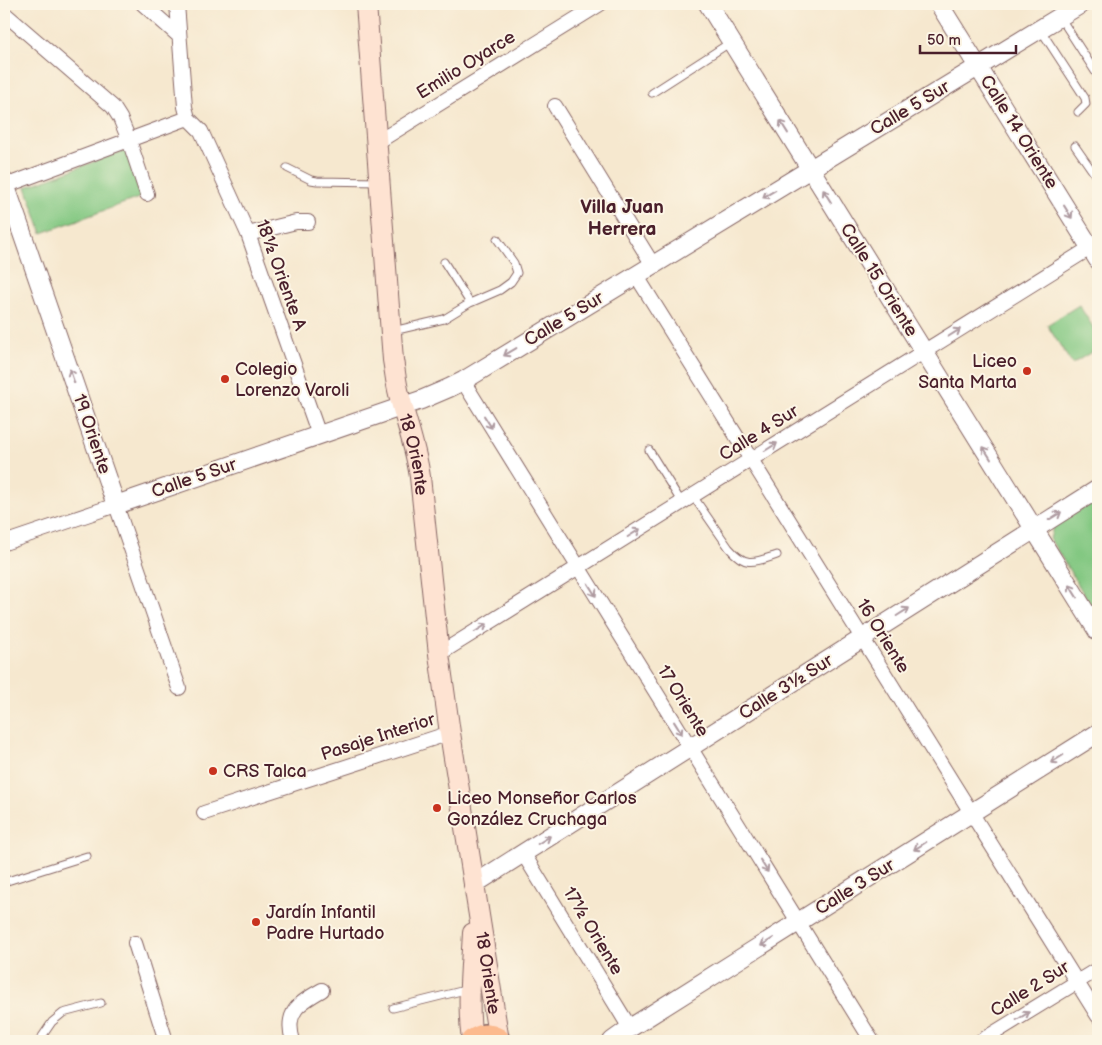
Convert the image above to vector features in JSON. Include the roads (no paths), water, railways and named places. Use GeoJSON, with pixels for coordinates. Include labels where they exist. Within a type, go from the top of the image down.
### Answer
{"type":"FeatureCollection","features":[{"type":"Feature","properties":{"kind":"main road","name":"18 Oriente"},"geometry":{"type":"LineString","coordinates":[[366,4],[393,360],[398,392],[417,457],[439,654],[498,1040]]}},
{"type":"Feature","properties":{"kind":"main road","name":"18 Oriente"},"geometry":{"type":"LineString","coordinates":[[471,1039],[469,989],[475,894]]}},
{"type":"Feature","properties":{"kind":"main road"},"geometry":{"type":"LineString","coordinates":[[471,1039],[485,1035],[494,1036],[498,1040]]}},
{"type":"Feature","properties":{"kind":"street"},"geometry":{"type":"LineString","coordinates":[[143,4],[179,36]]}},
{"type":"Feature","properties":{"kind":"street"},"geometry":{"type":"LineString","coordinates":[[5,183],[188,118],[185,107],[177,4]]}},
{"type":"Feature","properties":{"kind":"street","name":"Emilio Oyarce"},"geometry":{"type":"LineString","coordinates":[[376,143],[600,4]]}},
{"type":"Feature","properties":{"kind":"street","name":"Calle 15 Oriente"},"geometry":{"type":"LineString","coordinates":[[708,4],[1098,632]]}},
{"type":"Feature","properties":{"kind":"street","name":"Calle 14 Oriente"},"geometry":{"type":"LineString","coordinates":[[939,4],[1096,251]]}},
{"type":"Feature","properties":{"kind":"street","name":"Calle 5 Sur"},"geometry":{"type":"LineString","coordinates":[[4,543],[436,394],[462,381],[1081,4]]}},
{"type":"Feature","properties":{"kind":"street"},"geometry":{"type":"LineString","coordinates":[[4,13],[113,107],[129,140],[147,194]]}},
{"type":"Feature","properties":{"kind":"street"},"geometry":{"type":"LineString","coordinates":[[555,106],[653,265]]}},
{"type":"Feature","properties":{"kind":"street","name":"18½ Oriente A"},"geometry":{"type":"LineString","coordinates":[[188,118],[201,131],[248,234],[319,435]]}},
{"type":"Feature","properties":{"kind":"street","name":"19 Oriente"},"geometry":{"type":"LineString","coordinates":[[5,183],[179,688]]}},
{"type":"Feature","properties":{"kind":"street"},"geometry":{"type":"LineString","coordinates":[[248,234],[296,222],[308,222]]}},
{"type":"Feature","properties":{"kind":"street","name":"Calle 4 Sur"},"geometry":{"type":"LineString","coordinates":[[439,654],[924,352],[1096,251]]}},
{"type":"Feature","properties":{"kind":"street","name":"16 Oriente"},"geometry":{"type":"LineString","coordinates":[[636,276],[1098,1016]]}},
{"type":"Feature","properties":{"kind":"street","name":"17 Oriente"},"geometry":{"type":"LineString","coordinates":[[462,381],[872,1041]]}},
{"type":"Feature","properties":{"kind":"street","name":"Calle 3½ Sur"},"geometry":{"type":"LineString","coordinates":[[475,894],[523,853],[1098,489]]}},
{"type":"Feature","properties":{"kind":"street","name":"Pasaje Interior"},"geometry":{"type":"LineString","coordinates":[[204,813],[450,733]]}},
{"type":"Feature","properties":{"kind":"street","name":"Calle 3 Sur"},"geometry":{"type":"LineString","coordinates":[[612,1041],[1098,734]]}},
{"type":"Feature","properties":{"kind":"street","name":"17½ Oriente"},"geometry":{"type":"LineString","coordinates":[[523,853],[630,1028]]}},
{"type":"Feature","properties":{"kind":"street"},"geometry":{"type":"LineString","coordinates":[[135,943],[166,1041]]}},
{"type":"Feature","properties":{"kind":"street","name":"Calle 2 Sur"},"geometry":{"type":"LineString","coordinates":[[982,1041],[1098,969]]}},
{"type":"Feature","properties":{"kind":"street"},"geometry":{"type":"LineString","coordinates":[[292,1041],[290,1021],[294,1010],[304,1000],[322,990]]}},
{"type":"Feature","properties":{"kind":"lane"},"geometry":{"type":"LineString","coordinates":[[1060,16],[1098,76]]}},
{"type":"Feature","properties":{"kind":"lane"},"geometry":{"type":"LineString","coordinates":[[1040,29],[1085,98],[1086,104],[1078,112]]}},
{"type":"Feature","properties":{"kind":"lane"},"geometry":{"type":"LineString","coordinates":[[652,93],[731,42]]}},
{"type":"Feature","properties":{"kind":"lane"},"geometry":{"type":"LineString","coordinates":[[1075,146],[1098,179]]}},
{"type":"Feature","properties":{"kind":"lane"},"geometry":{"type":"LineString","coordinates":[[287,168],[317,181],[379,182]]}},
{"type":"Feature","properties":{"kind":"lane"},"geometry":{"type":"LineString","coordinates":[[391,331],[444,319],[470,303],[500,290],[511,282],[517,274],[514,263],[497,239]]}},
{"type":"Feature","properties":{"kind":"lane"},"geometry":{"type":"LineString","coordinates":[[444,262],[470,303]]}},
{"type":"Feature","properties":{"kind":"lane"},"geometry":{"type":"LineString","coordinates":[[649,450],[735,555],[746,561],[754,562],[777,555]]}},
{"type":"Feature","properties":{"kind":"lane"},"geometry":{"type":"LineString","coordinates":[[4,882],[87,856]]}},
{"type":"Feature","properties":{"kind":"lane"},"geometry":{"type":"LineString","coordinates":[[393,1008],[469,989]]}},
{"type":"Feature","properties":{"kind":"lane"},"geometry":{"type":"LineString","coordinates":[[39,1041],[52,1022],[63,1013],[101,1003]]}},
{"type":"Feature","properties":{"kind":"place","name":"Liceo Santa Marta"},"geometry":{"type":"Point","coordinates":[1027,371]}},
{"type":"Feature","properties":{"kind":"place","name":"Colegio Lorenzo Varoli"},"geometry":{"type":"Point","coordinates":[225,379]}},
{"type":"Feature","properties":{"kind":"place","name":"CRS Talca"},"geometry":{"type":"Point","coordinates":[213,771]}},
{"type":"Feature","properties":{"kind":"place","name":"Liceo Monseñor Carlos González Cruchaga"},"geometry":{"type":"Point","coordinates":[437,808]}},
{"type":"Feature","properties":{"kind":"place","name":"Jardín Infantil Padre Hurtado"},"geometry":{"type":"Point","coordinates":[256,922]}},
{"type":"Feature","properties":{"kind":"district","name":"Villa Juan Herrera"},"geometry":{"type":"Point","coordinates":[622,218]}}]}
